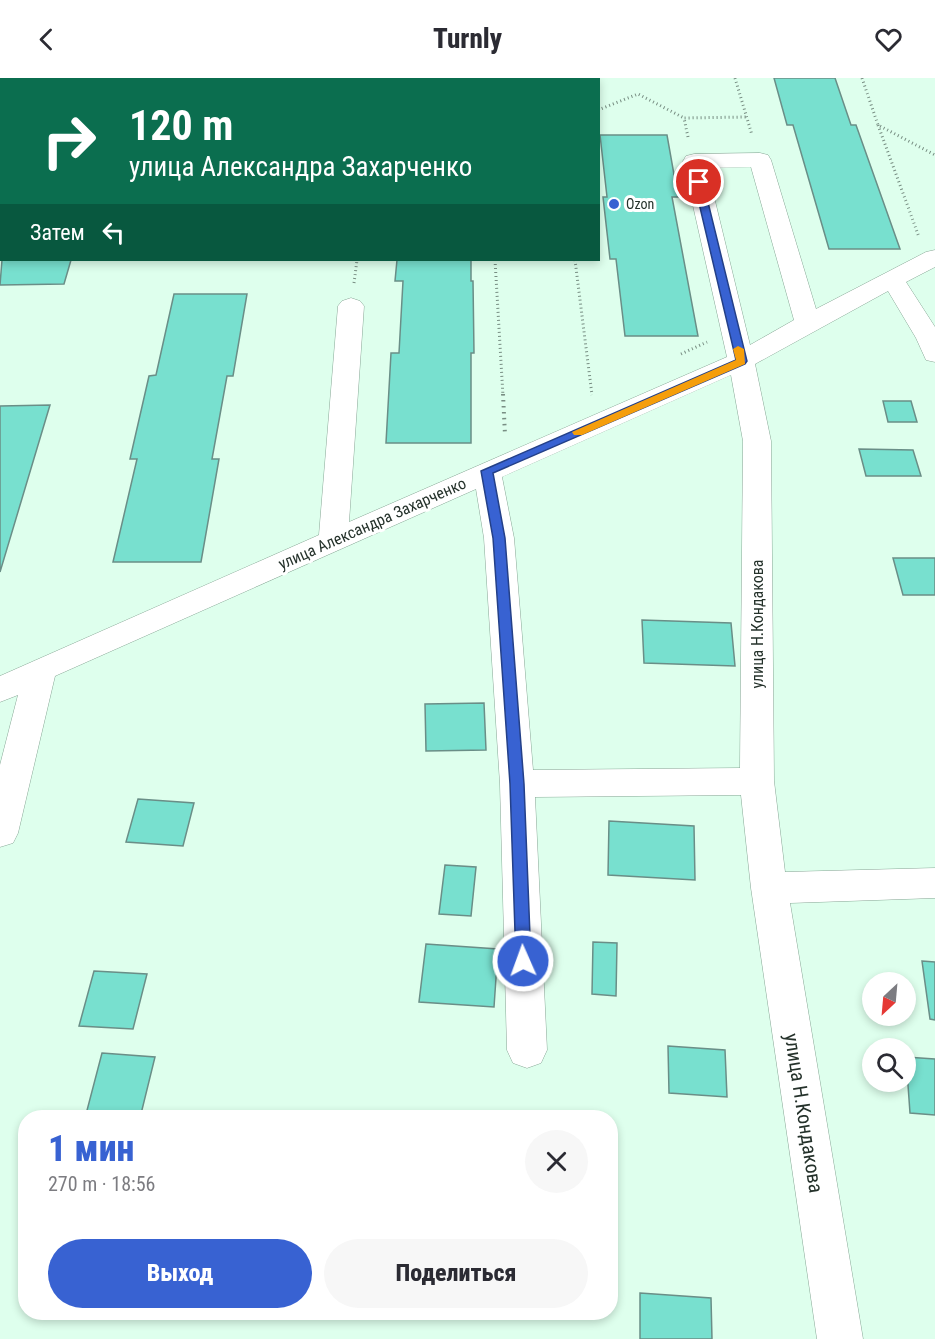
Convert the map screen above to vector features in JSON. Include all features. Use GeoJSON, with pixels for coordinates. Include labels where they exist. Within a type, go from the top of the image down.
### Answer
{"type":"FeatureCollection","features":[{"type":"Feature","properties":{"kind":"street"},"geometry":{"type":"LineString","coordinates":[[694,161],[760,160],[808,323]]}},
{"type":"Feature","properties":{"kind":"street","name":"улица Н.Кондакова"},"geometry":{"type":"LineString","coordinates":[[694,161],[757,441],[757,781],[769,888],[840,1339]]}},
{"type":"Feature","properties":{"kind":"street","name":"улица Александра Захарченко"},"geometry":{"type":"LineString","coordinates":[[0,690],[41,669],[487,471],[737,345],[808,323],[894,280],[928,250]]}},
{"type":"Feature","properties":{"kind":"street"},"geometry":{"type":"LineString","coordinates":[[894,280],[929,338],[935,354]]}},
{"type":"Feature","properties":{"kind":"street"},"geometry":{"type":"LineString","coordinates":[[333,540],[351,306]]}},
{"type":"Feature","properties":{"kind":"street"},"geometry":{"type":"LineString","coordinates":[[487,471],[499,538],[517,784],[527,1050]]}},
{"type":"Feature","properties":{"kind":"street"},"geometry":{"type":"LineString","coordinates":[[0,833],[41,669]]}},
{"type":"Feature","properties":{"kind":"street"},"geometry":{"type":"LineString","coordinates":[[517,784],[757,781]]}},
{"type":"Feature","properties":{"kind":"street"},"geometry":{"type":"LineString","coordinates":[[769,888],[935,884]]}},
{"type":"Feature","properties":{"kind":"path"},"geometry":{"type":"LineString","coordinates":[[735,78],[760,160]]}},
{"type":"Feature","properties":{"kind":"path"},"geometry":{"type":"LineString","coordinates":[[862,78],[878,125],[928,250]]}},
{"type":"Feature","properties":{"kind":"path"},"geometry":{"type":"LineString","coordinates":[[600,109],[638,94],[684,118],[747,117]]}},
{"type":"Feature","properties":{"kind":"path"},"geometry":{"type":"LineString","coordinates":[[684,118],[694,161]]}},
{"type":"Feature","properties":{"kind":"path"},"geometry":{"type":"LineString","coordinates":[[878,125],[935,155]]}},
{"type":"Feature","properties":{"kind":"path"},"geometry":{"type":"LineString","coordinates":[[495,261],[504,435],[514,430]]}},
{"type":"Feature","properties":{"kind":"path"},"geometry":{"type":"LineString","coordinates":[[575,261],[592,395],[582,399]]}},
{"type":"Feature","properties":{"kind":"path"},"geometry":{"type":"LineString","coordinates":[[679,355],[737,345]]}},
{"type":"Feature","properties":{"kind":"building"},"geometry":{"type":"Polygon","coordinates":[[[774,78],[835,78],[851,125],[856,125],[900,249],[829,249],[793,125],[787,125],[774,78]]]}},
{"type":"Feature","properties":{"kind":"building"},"geometry":{"type":"Polygon","coordinates":[[[600,135],[667,135],[678,197],[672,197],[698,336],[625,336],[616,259],[610,259],[603,197],[607,197],[600,135]]]}},
{"type":"Feature","properties":{"kind":"building"},"geometry":{"type":"Polygon","coordinates":[[[2,261],[71,261],[64,284],[0,285],[2,261]]]}},
{"type":"Feature","properties":{"kind":"building"},"geometry":{"type":"Polygon","coordinates":[[[397,261],[471,261],[474,353],[471,353],[471,443],[386,443],[391,353],[399,353],[403,281],[395,281],[397,261]]]}},
{"type":"Feature","properties":{"kind":"building"},"geometry":{"type":"Polygon","coordinates":[[[174,294],[247,294],[233,376],[227,376],[212,459],[219,459],[201,562],[113,562],[137,459],[130,459],[149,376],[156,375],[174,294]]]}},
{"type":"Feature","properties":{"kind":"building"},"geometry":{"type":"Polygon","coordinates":[[[883,401],[911,401],[917,422],[888,422],[883,401]]]}},
{"type":"Feature","properties":{"kind":"building"},"geometry":{"type":"Polygon","coordinates":[[[50,405],[0,572],[0,406],[50,405]]]}},
{"type":"Feature","properties":{"kind":"building"},"geometry":{"type":"Polygon","coordinates":[[[859,449],[913,450],[921,476],[866,476],[859,449]]]}},
{"type":"Feature","properties":{"kind":"building"},"geometry":{"type":"Polygon","coordinates":[[[893,558],[935,558],[935,595],[903,595],[893,558]]]}},
{"type":"Feature","properties":{"kind":"building"},"geometry":{"type":"Polygon","coordinates":[[[642,620],[731,623],[735,666],[644,663],[642,620]]]}},
{"type":"Feature","properties":{"kind":"building"},"geometry":{"type":"Polygon","coordinates":[[[484,703],[486,750],[426,751],[425,704],[484,703]]]}},
{"type":"Feature","properties":{"kind":"building"},"geometry":{"type":"Polygon","coordinates":[[[138,799],[194,803],[183,846],[126,842],[138,799]]]}},
{"type":"Feature","properties":{"kind":"building"},"geometry":{"type":"Polygon","coordinates":[[[609,821],[694,826],[695,880],[608,875],[609,821]]]}},
{"type":"Feature","properties":{"kind":"building"},"geometry":{"type":"Polygon","coordinates":[[[445,865],[476,867],[471,916],[439,914],[445,865]]]}},
{"type":"Feature","properties":{"kind":"building"},"geometry":{"type":"Polygon","coordinates":[[[593,942],[617,943],[616,996],[592,994],[593,942]]]}},
{"type":"Feature","properties":{"kind":"building"},"geometry":{"type":"Polygon","coordinates":[[[426,944],[498,949],[494,1007],[419,1002],[426,944]]]}},
{"type":"Feature","properties":{"kind":"building"},"geometry":{"type":"Polygon","coordinates":[[[922,961],[935,962],[935,1020],[930,1019],[922,961]]]}},
{"type":"Feature","properties":{"kind":"building"},"geometry":{"type":"Polygon","coordinates":[[[94,971],[147,974],[133,1029],[79,1026],[94,971]]]}},
{"type":"Feature","properties":{"kind":"building"},"geometry":{"type":"Polygon","coordinates":[[[668,1046],[725,1050],[727,1097],[669,1093],[668,1046]]]}},
{"type":"Feature","properties":{"kind":"building"},"geometry":{"type":"Polygon","coordinates":[[[102,1053],[155,1057],[142,1110],[87,1110],[102,1053]]]}},
{"type":"Feature","properties":{"kind":"building"},"geometry":{"type":"Polygon","coordinates":[[[916,1058],[935,1059],[935,1115],[910,1113],[908,1092],[916,1092],[916,1058]]]}},
{"type":"Feature","properties":{"kind":"building"},"geometry":{"type":"Polygon","coordinates":[[[640,1293],[711,1298],[712,1339],[640,1339],[640,1293]]]}},
{"type":"Feature","properties":{"kind":"slow traffic"},"geometry":{"type":"LineString","coordinates":[[578,432],[741,361],[738,349]]}},
{"type":"Feature","properties":{"kind":"place","name":"Ozon"},"geometry":{"type":"Point","coordinates":[614,204]}},
{"type":"Feature","properties":{"kind":"route"},"geometry":{"type":"LineString","coordinates":[[523,961],[517,784],[499,538],[487,471],[741,361],[699,182]]}}]}
